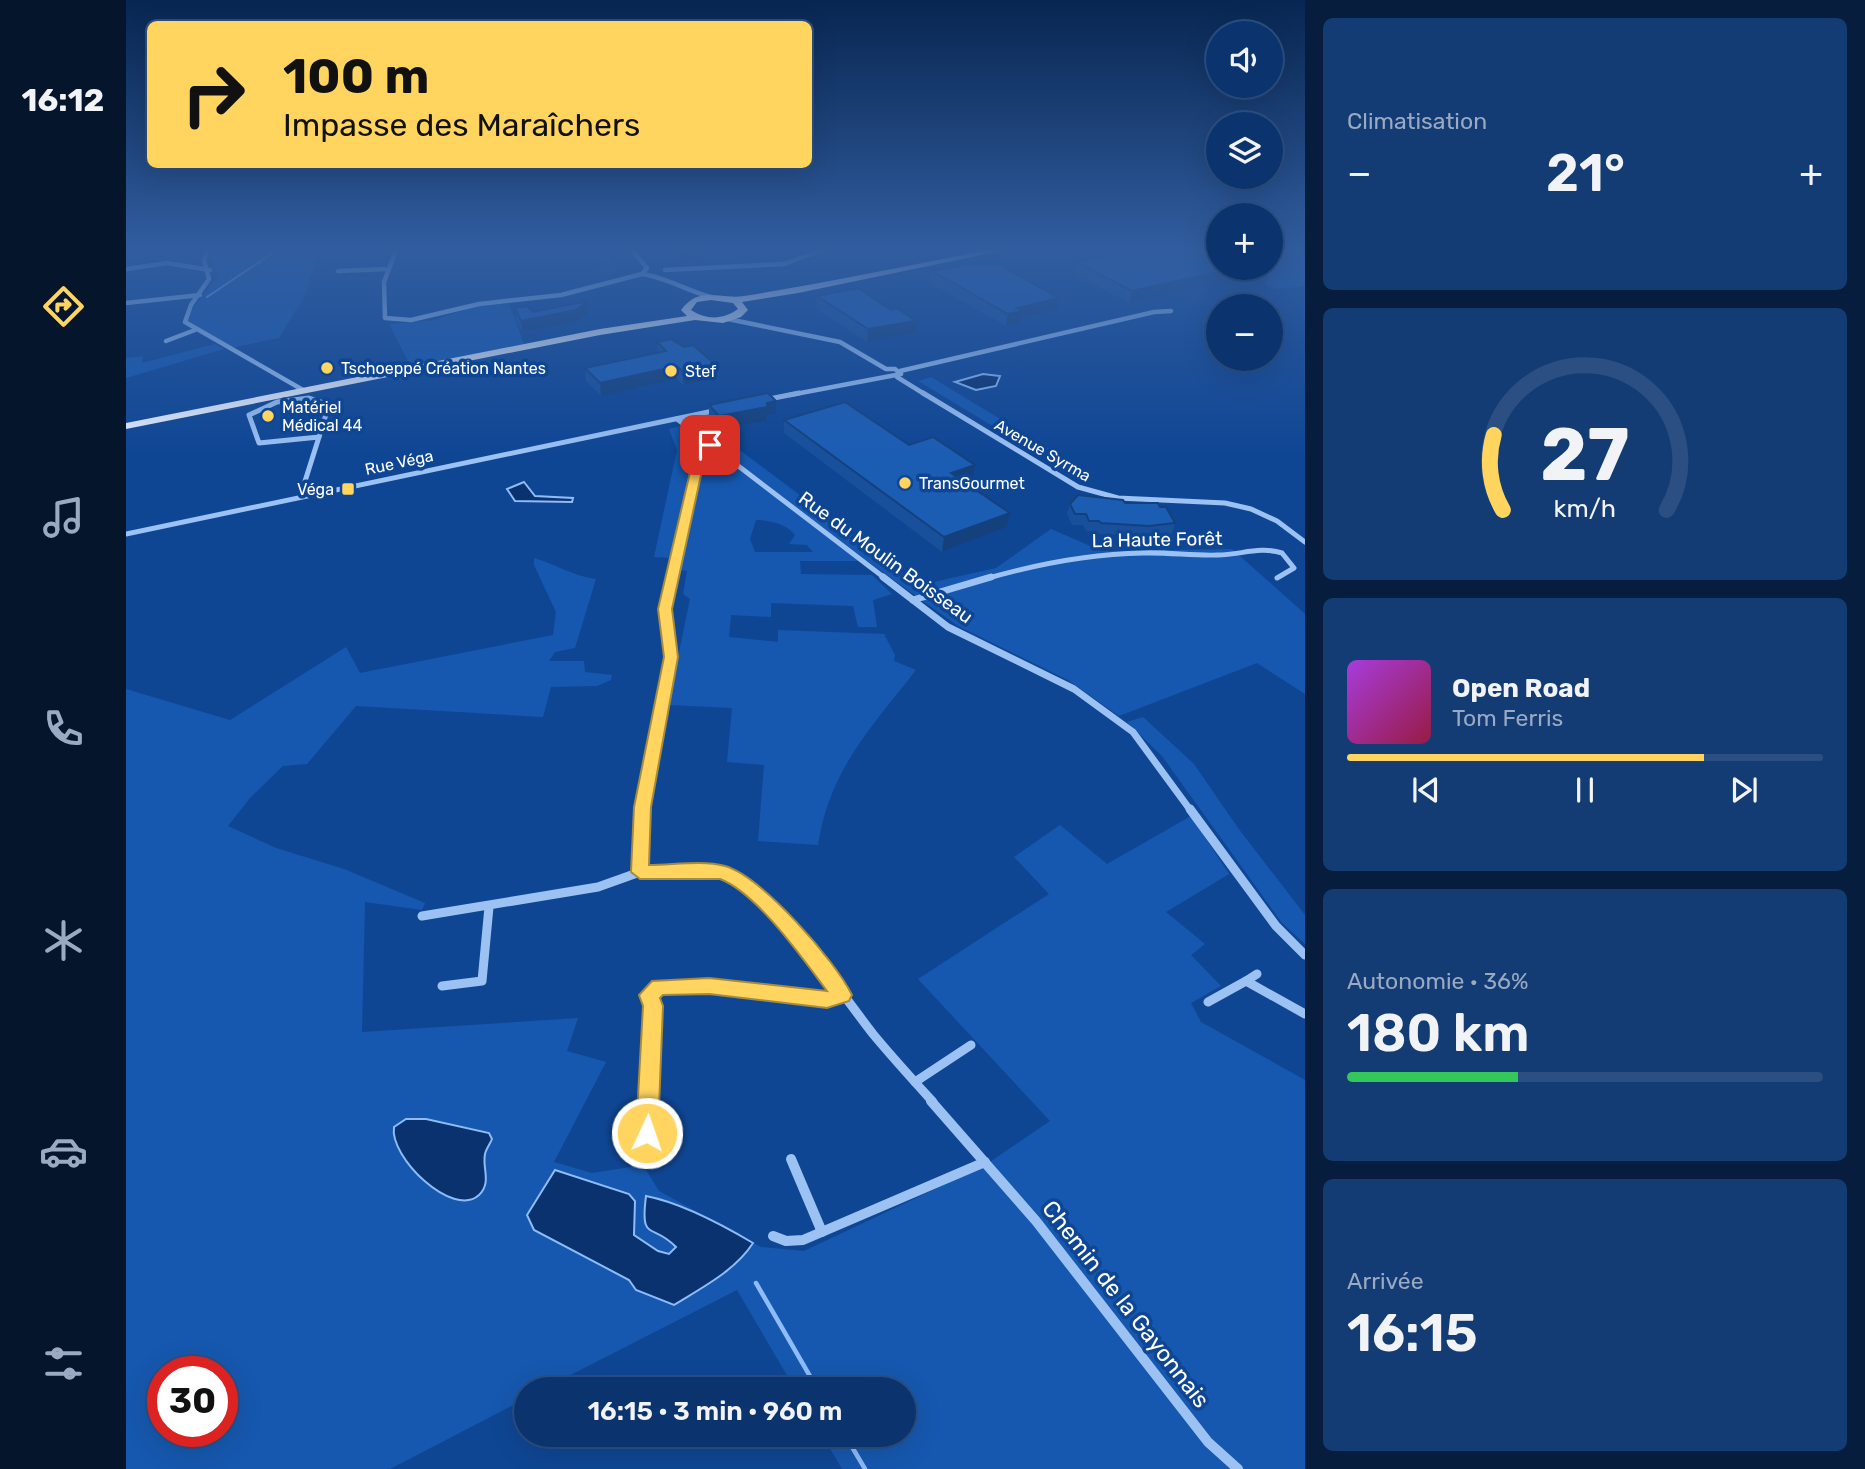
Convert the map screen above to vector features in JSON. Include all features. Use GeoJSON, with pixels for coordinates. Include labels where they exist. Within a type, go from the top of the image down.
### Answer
{"type":"FeatureCollection","features":[{"type":"Feature","properties":{"kind":"main road"},"geometry":{"type":"LineString","coordinates":[[493,353],[657,317]]}},
{"type":"Feature","properties":{"kind":"main road"},"geometry":{"type":"LineString","coordinates":[[126,426],[660,321],[696,317],[728,319],[732,317]]}},
{"type":"Feature","properties":{"kind":"street"},"geometry":{"type":"LineString","coordinates":[[186,317],[184,319],[195,330],[303,390]]}},
{"type":"Feature","properties":{"kind":"street"},"geometry":{"type":"LineString","coordinates":[[385,317],[394,320],[431,317]]}},
{"type":"Feature","properties":{"kind":"street"},"geometry":{"type":"LineString","coordinates":[[749,317],[760,326]]}},
{"type":"Feature","properties":{"kind":"street"},"geometry":{"type":"LineString","coordinates":[[753,403],[885,372],[898,374],[1135,317]]}},
{"type":"Feature","properties":{"kind":"street"},"geometry":{"type":"LineString","coordinates":[[728,319],[839,342],[885,372]]}},
{"type":"Feature","properties":{"kind":"street"},"geometry":{"type":"LineString","coordinates":[[166,341],[195,330]]}},
{"type":"Feature","properties":{"kind":"street","name":"Avenue Syrma"},"geometry":{"type":"LineString","coordinates":[[898,374],[1080,488],[1124,499],[1200,499],[1234,504],[1276,520],[1305,542]]}},
{"type":"Feature","properties":{"kind":"street"},"geometry":{"type":"LineString","coordinates":[[279,396],[289,384]]}},
{"type":"Feature","properties":{"kind":"street"},"geometry":{"type":"LineString","coordinates":[[300,497],[319,437],[328,408],[321,399],[303,398],[258,409],[249,415],[259,443],[319,437]]}},
{"type":"Feature","properties":{"kind":"street","name":"Rue Véga"},"geometry":{"type":"LineString","coordinates":[[126,534],[730,408]]}},
{"type":"Feature","properties":{"kind":"street","name":"Rue du Moulin Boisseau"},"geometry":{"type":"LineString","coordinates":[[680,418],[710,445],[948,628],[1074,689],[1133,732],[1276,926],[1305,954]]}},
{"type":"Feature","properties":{"kind":"street"},"geometry":{"type":"LineString","coordinates":[[640,872],[643,807],[671,657],[665,609],[701,451],[710,445]]}},
{"type":"Feature","properties":{"kind":"street","name":"La Haute Forêt"},"geometry":{"type":"LineString","coordinates":[[913,600],[1047,564],[1086,556],[1128,553],[1221,555],[1255,547],[1286,557],[1294,568],[1277,578]]}},
{"type":"Feature","properties":{"kind":"street","name":"Chemin de la Gayonnais"},"geometry":{"type":"LineString","coordinates":[[422,916],[598,887],[640,872],[722,872],[739,879],[795,934],[915,1082],[1036,1221],[1208,1442],[1238,1469]]}},
{"type":"Feature","properties":{"kind":"street"},"geometry":{"type":"LineString","coordinates":[[442,986],[482,981],[489,907]]}},
{"type":"Feature","properties":{"kind":"street"},"geometry":{"type":"LineString","coordinates":[[1208,1002],[1257,974]]}},
{"type":"Feature","properties":{"kind":"street"},"geometry":{"type":"LineString","coordinates":[[1246,981],[1305,1014]]}},
{"type":"Feature","properties":{"kind":"street"},"geometry":{"type":"LineString","coordinates":[[647,1133],[653,1006],[649,995],[659,987],[709,986],[827,999],[842,995]]}},
{"type":"Feature","properties":{"kind":"street"},"geometry":{"type":"LineString","coordinates":[[915,1082],[971,1045]]}},
{"type":"Feature","properties":{"kind":"street"},"geometry":{"type":"LineString","coordinates":[[791,1159],[822,1231]]}},
{"type":"Feature","properties":{"kind":"street"},"geometry":{"type":"LineString","coordinates":[[773,1237],[786,1241],[803,1240],[985,1162]]}},
{"type":"Feature","properties":{"kind":"shaded area"},"geometry":{"type":"Polygon","coordinates":[[[189,317],[292,317],[279,338],[231,348],[188,321],[189,317]]]}},
{"type":"Feature","properties":{"kind":"shaded area"},"geometry":{"type":"Polygon","coordinates":[[[445,317],[514,317],[524,344],[411,367],[389,324],[445,317]]]}},
{"type":"Feature","properties":{"kind":"shaded area"},"geometry":{"type":"Polygon","coordinates":[[[215,344],[224,349],[126,378],[126,358],[143,356],[142,363],[215,344]]]}},
{"type":"Feature","properties":{"kind":"shaded area"},"geometry":{"type":"Polygon","coordinates":[[[983,374],[1000,376],[996,386],[976,390],[955,382],[983,374]]]}},
{"type":"Feature","properties":{"kind":"shaded area"},"geometry":{"type":"Polygon","coordinates":[[[931,377],[1083,469],[1070,473],[918,381],[931,377]]]}},
{"type":"Feature","properties":{"kind":"shaded area"},"geometry":{"type":"Polygon","coordinates":[[[701,421],[920,585],[996,568],[1051,529],[1102,551],[1232,549],[1305,614],[1305,694],[1257,663],[1119,716],[1068,680],[958,626],[867,561],[800,561],[801,574],[872,575],[892,594],[873,600],[877,627],[858,627],[853,606],[771,603],[771,617],[731,615],[729,637],[778,642],[778,630],[884,634],[895,655],[894,661],[916,670],[868,731],[842,772],[832,794],[818,845],[758,841],[764,765],[727,762],[732,708],[668,705],[690,599],[683,594],[687,571],[670,569],[672,558],[654,557],[677,450],[669,429],[679,426],[695,447],[715,440],[695,423],[701,421]],[[756,520],[750,539],[755,552],[813,552],[807,545],[789,544],[795,535],[787,528],[756,520]]]}},
{"type":"Feature","properties":{"kind":"shaded area"},"geometry":{"type":"Polygon","coordinates":[[[524,482],[535,496],[573,498],[572,502],[515,501],[507,489],[524,482]]]}},
{"type":"Feature","properties":{"kind":"shaded area"},"geometry":{"type":"Polygon","coordinates":[[[534,558],[596,579],[575,648],[555,652],[549,661],[584,661],[585,672],[612,675],[611,680],[597,686],[551,687],[543,717],[356,706],[307,764],[283,766],[250,798],[228,826],[276,848],[344,869],[425,903],[422,910],[365,902],[362,1032],[578,1018],[567,1051],[606,1062],[554,1162],[592,1173],[643,1165],[659,1191],[761,1247],[804,1251],[984,1166],[1050,1121],[918,979],[1049,894],[1014,857],[1060,825],[1107,864],[1191,816],[1229,874],[1166,912],[1205,944],[1191,955],[1221,986],[1191,1003],[1201,1022],[1305,1080],[1305,1469],[842,1469],[829,1447],[916,1447],[916,1377],[788,1377],[737,1290],[567,1377],[514,1377],[514,1405],[390,1469],[126,1469],[126,689],[230,720],[346,647],[360,673],[553,635],[556,612],[534,565],[534,558]]]}},
{"type":"Feature","properties":{"kind":"shaded area"},"geometry":{"type":"Polygon","coordinates":[[[1143,717],[1194,764],[1238,828],[1305,915],[1305,944],[1282,923],[1162,756],[1127,722],[1143,717]]]}},
{"type":"Feature","properties":{"kind":"shaded area"},"geometry":{"type":"Polygon","coordinates":[[[406,1119],[426,1119],[489,1133],[492,1139],[484,1160],[486,1180],[479,1195],[468,1200],[454,1199],[439,1192],[412,1168],[395,1140],[394,1127],[406,1119]]]}},
{"type":"Feature","properties":{"kind":"shaded area"},"geometry":{"type":"Polygon","coordinates":[[[555,1170],[629,1194],[635,1201],[634,1235],[658,1251],[669,1254],[676,1247],[647,1226],[646,1196],[687,1209],[753,1243],[727,1270],[674,1305],[636,1290],[629,1280],[534,1230],[527,1215],[555,1170]]]}},
{"type":"Feature","properties":{"kind":"building"},"geometry":{"type":"Polygon","coordinates":[[[519,317],[543,317],[521,321],[519,317]]]}},
{"type":"Feature","properties":{"kind":"building"},"geometry":{"type":"Polygon","coordinates":[[[849,317],[910,317],[916,321],[868,329],[849,317]]]}},
{"type":"Feature","properties":{"kind":"building"},"geometry":{"type":"Polygon","coordinates":[[[671,339],[684,347],[693,345],[716,365],[683,372],[677,366],[600,383],[585,368],[666,351],[657,342],[671,339]]]}},
{"type":"Feature","properties":{"kind":"building"},"geometry":{"type":"Polygon","coordinates":[[[768,393],[776,401],[767,403],[767,407],[719,416],[709,405],[768,393]]]}},
{"type":"Feature","properties":{"kind":"building","name":"TransGourmet"},"geometry":{"type":"Polygon","coordinates":[[[845,402],[909,445],[933,437],[975,465],[951,473],[1010,513],[944,537],[784,420],[845,402]]]}},
{"type":"Feature","properties":{"kind":"building"},"geometry":{"type":"Polygon","coordinates":[[[1078,495],[1123,500],[1125,503],[1158,503],[1160,507],[1166,507],[1175,523],[1149,526],[1089,521],[1086,514],[1075,514],[1070,504],[1078,495]]]}},
{"type":"Feature","properties":{"kind":"waterway"},"geometry":{"type":"LineString","coordinates":[[756,1283],[810,1377]]}},
{"type":"Feature","properties":{"kind":"waterway"},"geometry":{"type":"LineString","coordinates":[[852,1447],[865,1469]]}},
{"type":"Feature","properties":{"kind":"place","name":"Tschoeppé Création Nantes"},"geometry":{"type":"Point","coordinates":[327,368]}},
{"type":"Feature","properties":{"kind":"place","name":"Stef"},"geometry":{"type":"Point","coordinates":[671,371]}},
{"type":"Feature","properties":{"kind":"place","name":"Matériel Médical 44"},"geometry":{"type":"Point","coordinates":[268,416]}},
{"type":"Feature","properties":{"kind":"place","name":"TransGourmet"},"geometry":{"type":"Point","coordinates":[905,483]}},
{"type":"Feature","properties":{"kind":"place","name":"Véga"},"geometry":{"type":"Point","coordinates":[348,489]}},
{"type":"Feature","properties":{"kind":"route"},"geometry":{"type":"LineString","coordinates":[[647,1133],[653,1006],[649,995],[659,987],[709,986],[827,999],[842,995],[795,934],[760,896],[739,879],[722,872],[640,872],[643,807],[671,657],[665,609],[701,451],[710,445]]}}]}
